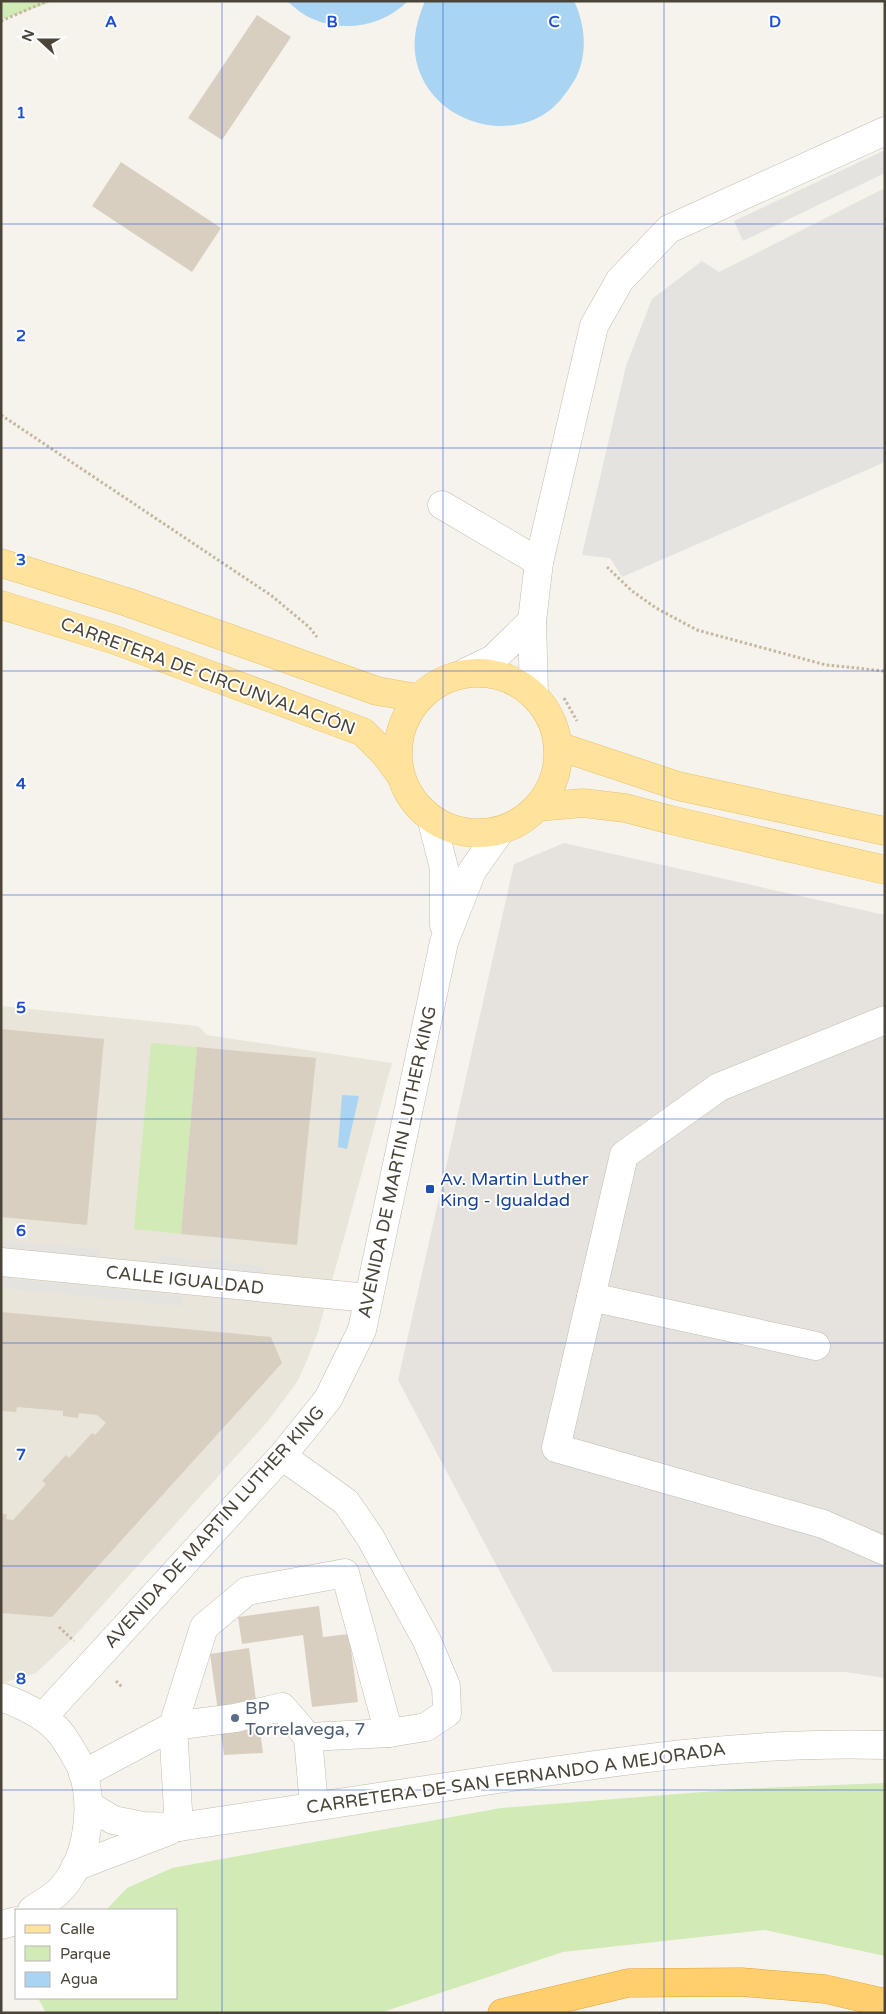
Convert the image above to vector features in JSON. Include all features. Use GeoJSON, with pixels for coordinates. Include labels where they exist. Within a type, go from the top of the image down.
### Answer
{"type":"FeatureCollection","features":[{"type":"Feature","properties":{"kind":"highway"},"geometry":{"type":"LineString","coordinates":[[502,2013],[628,1983],[741,1982],[825,1989],[885,2003]]}},
{"type":"Feature","properties":{"kind":"main road"},"geometry":{"type":"LineString","coordinates":[[1,563],[127,602],[377,691],[418,698]]}},
{"type":"Feature","properties":{"kind":"main road","name":"CARRETERA DE CIRCUNVALACIÓN"},"geometry":{"type":"LineString","coordinates":[[1,605],[115,640],[364,732],[385,754],[399,773]]}},
{"type":"Feature","properties":{"kind":"main road"},"geometry":{"type":"LineString","coordinates":[[538,807],[554,780],[558,746],[546,709],[534,694],[501,675],[466,672],[445,678],[418,698],[399,734],[399,773],[407,794],[432,821],[466,833],[500,831],[538,807],[583,802],[626,808],[885,870]]}},
{"type":"Feature","properties":{"kind":"main road"},"geometry":{"type":"LineString","coordinates":[[558,746],[678,786],[885,831]]}},
{"type":"Feature","properties":{"kind":"street"},"geometry":{"type":"LineString","coordinates":[[534,694],[532,621],[539,562],[594,326],[620,280],[669,229],[885,131]]}},
{"type":"Feature","properties":{"kind":"street"},"geometry":{"type":"LineString","coordinates":[[442,505],[539,562]]}},
{"type":"Feature","properties":{"kind":"street"},"geometry":{"type":"LineString","coordinates":[[466,672],[493,659],[532,621]]}},
{"type":"Feature","properties":{"kind":"street"},"geometry":{"type":"LineString","coordinates":[[432,821],[444,868],[444,942]]}},
{"type":"Feature","properties":{"kind":"street"},"geometry":{"type":"LineString","coordinates":[[444,942],[472,871],[500,831]]}},
{"type":"Feature","properties":{"kind":"street","name":"AVENIDA DE MARTIN LUTHER KING"},"geometry":{"type":"LineString","coordinates":[[43,1717],[282,1456],[328,1399],[362,1330],[444,942]]}},
{"type":"Feature","properties":{"kind":"street"},"geometry":{"type":"LineString","coordinates":[[885,1020],[719,1086],[624,1155],[556,1448],[823,1524],[885,1551]]}},
{"type":"Feature","properties":{"kind":"street","name":"CALLE IGUALDAD"},"geometry":{"type":"LineString","coordinates":[[1,1262],[368,1298]]}},
{"type":"Feature","properties":{"kind":"street"},"geometry":{"type":"LineString","coordinates":[[591,1297],[816,1346]]}},
{"type":"Feature","properties":{"kind":"street"},"geometry":{"type":"LineString","coordinates":[[282,1456],[346,1502],[370,1537],[427,1641],[446,1686],[446,1713],[426,1727],[389,1733],[308,1737]]}},
{"type":"Feature","properties":{"kind":"street"},"geometry":{"type":"LineString","coordinates":[[179,1827],[173,1726],[204,1627],[247,1592],[344,1573],[389,1733]]}},
{"type":"Feature","properties":{"kind":"street"},"geometry":{"type":"LineString","coordinates":[[1,1697],[43,1717],[62,1735],[84,1774],[90,1806],[86,1838],[75,1867],[57,1892],[33,1909]]}},
{"type":"Feature","properties":{"kind":"street"},"geometry":{"type":"LineString","coordinates":[[84,1774],[173,1726],[235,1718],[282,1707],[308,1737],[314,1806]]}},
{"type":"Feature","properties":{"kind":"street","name":"CARRETERA DE SAN FERNANDO A MEJORADA"},"geometry":{"type":"LineString","coordinates":[[179,1827],[633,1758],[730,1748],[831,1743],[885,1745]]}},
{"type":"Feature","properties":{"kind":"street"},"geometry":{"type":"LineString","coordinates":[[90,1806],[113,1820],[143,1826],[179,1827]]}},
{"type":"Feature","properties":{"kind":"street"},"geometry":{"type":"LineString","coordinates":[[75,1867],[179,1827]]}},
{"type":"Feature","properties":{"kind":"street"},"geometry":{"type":"LineString","coordinates":[[1,1925],[15,1921]]}},
{"type":"Feature","properties":{"kind":"path"},"geometry":{"type":"LineString","coordinates":[[1,21],[46,1]]}},
{"type":"Feature","properties":{"kind":"path"},"geometry":{"type":"LineString","coordinates":[[1,415],[272,596],[309,627],[318,640]]}},
{"type":"Feature","properties":{"kind":"path"},"geometry":{"type":"LineString","coordinates":[[607,567],[632,591],[656,608],[697,630],[826,665],[885,671]]}},
{"type":"Feature","properties":{"kind":"path"},"geometry":{"type":"LineString","coordinates":[[562,694],[568,707],[582,727]]}},
{"type":"Feature","properties":{"kind":"shaded area"},"geometry":{"type":"Polygon","coordinates":[[[885,150],[885,173],[743,241],[734,221],[885,150]]]}},
{"type":"Feature","properties":{"kind":"shaded area"},"geometry":{"type":"Polygon","coordinates":[[[885,188],[885,462],[622,577],[610,558],[582,555],[626,366],[652,299],[702,261],[719,272],[885,188]]]}},
{"type":"Feature","properties":{"kind":"shaded area"},"geometry":{"type":"Polygon","coordinates":[[[564,843],[885,915],[885,1678],[845,1672],[553,1672],[398,1380],[514,864],[564,843]]]}},
{"type":"Feature","properties":{"kind":"shaded area"},"geometry":{"type":"Polygon","coordinates":[[[1,1006],[198,1026],[207,1035],[392,1063],[318,1332],[297,1382],[268,1421],[72,1639],[36,1673],[7,1682],[1,1682],[1,1006]]]}},
{"type":"Feature","properties":{"kind":"shaded area"},"geometry":{"type":"Polygon","coordinates":[[[1,1240],[101,1250],[100,1260],[1,1250],[1,1240]]]}},
{"type":"Feature","properties":{"kind":"shaded area"},"geometry":{"type":"Polygon","coordinates":[[[161,1256],[264,1266],[263,1274],[159,1264],[161,1256]]]}},
{"type":"Feature","properties":{"kind":"shaded area"},"geometry":{"type":"Polygon","coordinates":[[[1,1278],[183,1296],[182,1306],[1,1288],[1,1278]]]}},
{"type":"Feature","properties":{"kind":"green space"},"geometry":{"type":"Polygon","coordinates":[[[1,1],[54,1],[1,20],[1,1]]]}},
{"type":"Feature","properties":{"kind":"green space"},"geometry":{"type":"Polygon","coordinates":[[[151,1043],[197,1047],[181,1234],[134,1229],[151,1043]]]}},
{"type":"Feature","properties":{"kind":"green space"},"geometry":{"type":"Polygon","coordinates":[[[885,1783],[885,1956],[765,1930],[563,1952],[380,2013],[46,2013],[39,1999],[178,1999],[178,1909],[107,1909],[127,1888],[172,1868],[501,1808],[740,1789],[885,1783]]]}},
{"type":"Feature","properties":{"kind":"water"},"geometry":{"type":"Polygon","coordinates":[[[287,1],[408,1],[398,10],[375,21],[363,25],[338,26],[313,19],[303,14],[287,1]]]}},
{"type":"Feature","properties":{"kind":"water"},"geometry":{"type":"Polygon","coordinates":[[[425,1],[574,1],[581,21],[584,41],[579,72],[564,95],[552,108],[543,115],[523,123],[503,126],[482,124],[463,117],[445,107],[431,92],[420,74],[415,53],[415,33],[425,1]]]}},
{"type":"Feature","properties":{"kind":"water"},"geometry":{"type":"Polygon","coordinates":[[[342,1095],[359,1096],[347,1149],[338,1147],[342,1095]]]}},
{"type":"Feature","properties":{"kind":"building"},"geometry":{"type":"Polygon","coordinates":[[[257,15],[291,37],[222,140],[188,118],[257,15]]]}},
{"type":"Feature","properties":{"kind":"building"},"geometry":{"type":"Polygon","coordinates":[[[121,162],[221,228],[192,272],[92,206],[121,162]]]}},
{"type":"Feature","properties":{"kind":"building"},"geometry":{"type":"Polygon","coordinates":[[[1,1029],[104,1039],[87,1225],[1,1217],[1,1029]]]}},
{"type":"Feature","properties":{"kind":"building"},"geometry":{"type":"Polygon","coordinates":[[[197,1047],[316,1058],[297,1245],[181,1234],[197,1047]]]}},
{"type":"Feature","properties":{"kind":"building"},"geometry":{"type":"Polygon","coordinates":[[[1,1312],[271,1337],[282,1363],[52,1617],[1,1613],[1,1514],[7,1514],[6,1519],[13,1520],[46,1484],[42,1481],[66,1455],[69,1458],[92,1433],[95,1435],[106,1423],[97,1415],[79,1413],[78,1418],[63,1416],[63,1411],[17,1407],[16,1412],[1,1411],[1,1312]]]}},
{"type":"Feature","properties":{"kind":"building"},"geometry":{"type":"Polygon","coordinates":[[[319,1606],[323,1637],[349,1634],[358,1702],[312,1707],[303,1635],[242,1644],[238,1617],[319,1606]]]}},
{"type":"Feature","properties":{"kind":"building"},"geometry":{"type":"Polygon","coordinates":[[[249,1648],[263,1753],[224,1755],[210,1654],[249,1648]]]}},
{"type":"Feature","properties":{"kind":"place","name":"Av. Martin Luther King - Igualdad"},"geometry":{"type":"Point","coordinates":[430,1189]}},
{"type":"Feature","properties":{"kind":"place","name":"BP Torrelavega, 7"},"geometry":{"type":"Point","coordinates":[235,1718]}}]}
